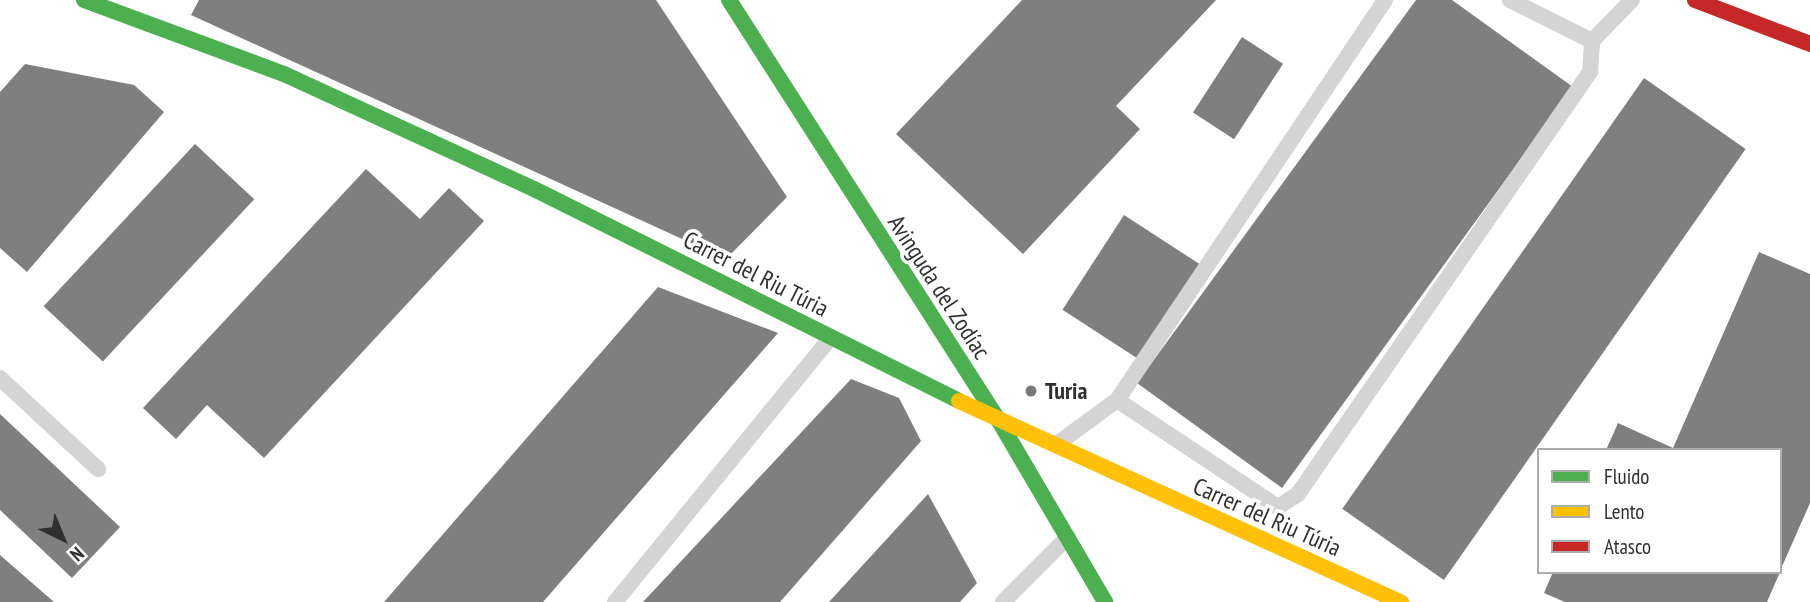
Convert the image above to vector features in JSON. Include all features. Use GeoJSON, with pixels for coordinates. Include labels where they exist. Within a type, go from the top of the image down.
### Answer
{"type":"FeatureCollection","features":[{"type":"Feature","properties":{"kind":"street","name":"Carrer del Riu Túria"},"geometry":{"type":"LineString","coordinates":[[85,0],[284,74],[534,189],[999,421],[1401,602]]}},
{"type":"Feature","properties":{"kind":"street","name":"Avinguda del Zodíac"},"geometry":{"type":"LineString","coordinates":[[729,0],[999,421],[1105,602]]}},
{"type":"Feature","properties":{"kind":"street"},"geometry":{"type":"LineString","coordinates":[[1695,0],[1810,44]]}},
{"type":"Feature","properties":{"kind":"lane"},"geometry":{"type":"LineString","coordinates":[[1054,446],[1117,400],[1385,0]]}},
{"type":"Feature","properties":{"kind":"lane"},"geometry":{"type":"LineString","coordinates":[[1510,0],[1592,41]]}},
{"type":"Feature","properties":{"kind":"lane"},"geometry":{"type":"LineString","coordinates":[[1117,400],[1278,507],[1298,494],[1590,72],[1592,41],[1624,13],[1632,0]]}},
{"type":"Feature","properties":{"kind":"lane"},"geometry":{"type":"LineString","coordinates":[[615,602],[831,337]]}},
{"type":"Feature","properties":{"kind":"lane"},"geometry":{"type":"LineString","coordinates":[[0,378],[98,468]]}},
{"type":"Feature","properties":{"kind":"lane"},"geometry":{"type":"LineString","coordinates":[[1003,602],[1068,537]]}},
{"type":"Feature","properties":{"kind":"building"},"geometry":{"type":"Polygon","coordinates":[[[199,0],[656,0],[787,197],[726,259],[191,15],[199,0]]]}},
{"type":"Feature","properties":{"kind":"building"},"geometry":{"type":"Polygon","coordinates":[[[1022,0],[1216,0],[1116,106],[1140,129],[1023,254],[896,134],[1022,0]]]}},
{"type":"Feature","properties":{"kind":"building"},"geometry":{"type":"Polygon","coordinates":[[[1416,0],[1452,0],[1573,87],[1282,488],[1137,383],[1416,0]]]}},
{"type":"Feature","properties":{"kind":"building"},"geometry":{"type":"Polygon","coordinates":[[[1242,37],[1283,64],[1234,139],[1193,112],[1242,37]]]}},
{"type":"Feature","properties":{"kind":"building"},"geometry":{"type":"Polygon","coordinates":[[[25,64],[134,85],[164,112],[27,272],[0,248],[0,92],[25,64]]]}},
{"type":"Feature","properties":{"kind":"building"},"geometry":{"type":"Polygon","coordinates":[[[1644,78],[1746,149],[1444,580],[1342,509],[1644,78]]]}},
{"type":"Feature","properties":{"kind":"building"},"geometry":{"type":"Polygon","coordinates":[[[195,144],[254,199],[103,362],[44,306],[195,144]]]}},
{"type":"Feature","properties":{"kind":"building"},"geometry":{"type":"Polygon","coordinates":[[[366,169],[420,219],[449,188],[484,221],[264,458],[207,405],[176,439],[143,408],[366,169]]]}},
{"type":"Feature","properties":{"kind":"building"},"geometry":{"type":"Polygon","coordinates":[[[1124,215],[1200,265],[1139,359],[1062,310],[1124,215]]]}},
{"type":"Feature","properties":{"kind":"building"},"geometry":{"type":"Polygon","coordinates":[[[1759,252],[1810,274],[1810,503],[1782,566],[1782,448],[1673,448],[1759,252]]]}},
{"type":"Feature","properties":{"kind":"building"},"geometry":{"type":"Polygon","coordinates":[[[658,287],[778,333],[543,602],[384,602],[658,287]]]}},
{"type":"Feature","properties":{"kind":"building"},"geometry":{"type":"Polygon","coordinates":[[[851,379],[899,398],[921,441],[780,602],[643,602],[851,379]]]}},
{"type":"Feature","properties":{"kind":"building"},"geometry":{"type":"Polygon","coordinates":[[[0,414],[120,527],[72,578],[0,510],[0,414]]]}},
{"type":"Feature","properties":{"kind":"building"},"geometry":{"type":"Polygon","coordinates":[[[1618,423],[1673,448],[1607,448],[1618,423]]]}},
{"type":"Feature","properties":{"kind":"building"},"geometry":{"type":"Polygon","coordinates":[[[928,494],[977,583],[960,602],[829,602],[928,494]]]}},
{"type":"Feature","properties":{"kind":"building"},"geometry":{"type":"Polygon","coordinates":[[[0,555],[54,602],[0,602],[0,555]]]}},
{"type":"Feature","properties":{"kind":"building"},"geometry":{"type":"Polygon","coordinates":[[[1552,574],[1779,574],[1767,602],[1565,602],[1544,593],[1552,574]]]}},
{"type":"Feature","properties":{"kind":"traffic: fast"},"geometry":{"type":"LineString","coordinates":[[84,0],[284,74],[534,189],[959,401]]}},
{"type":"Feature","properties":{"kind":"traffic: fast"},"geometry":{"type":"LineString","coordinates":[[729,0],[999,421],[1105,602]]}},
{"type":"Feature","properties":{"kind":"traffic: slow"},"geometry":{"type":"LineString","coordinates":[[959,401],[1401,602]]}},
{"type":"Feature","properties":{"kind":"traffic: jam"},"geometry":{"type":"LineString","coordinates":[[1695,0],[1810,44]]}},
{"type":"Feature","properties":{"kind":"place","name":"Turia"},"geometry":{"type":"Point","coordinates":[1031,391]}}]}
